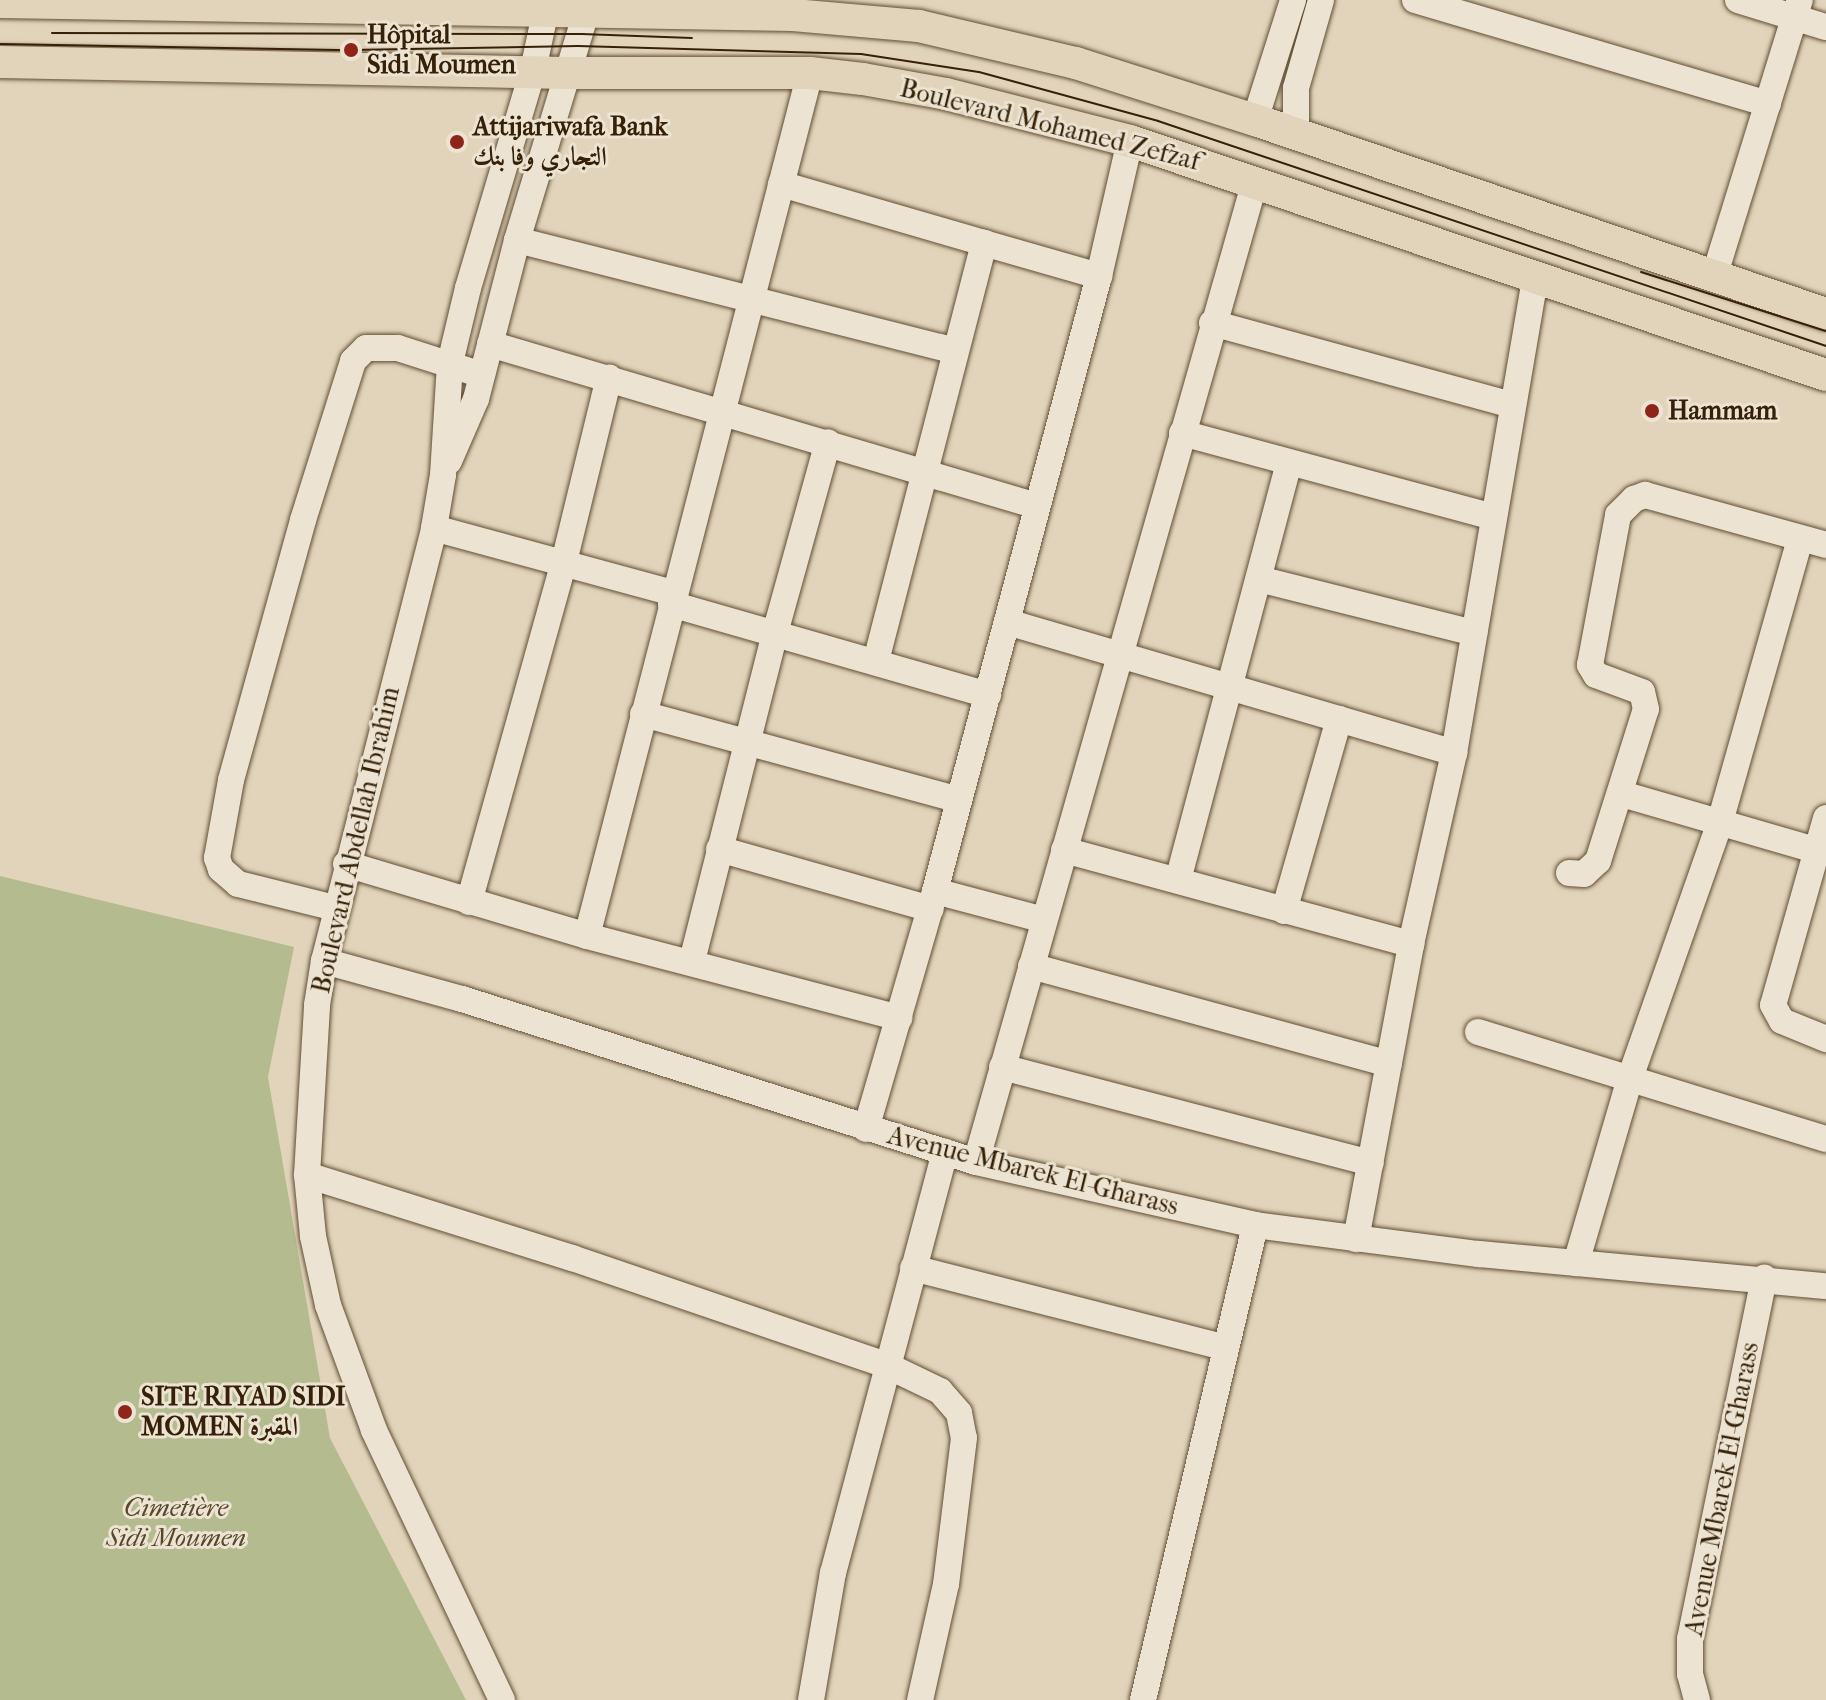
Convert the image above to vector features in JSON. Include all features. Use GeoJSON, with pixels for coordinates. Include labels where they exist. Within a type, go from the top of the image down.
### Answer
{"type":"FeatureCollection","features":[{"type":"Feature","properties":{"kind":"main road"},"geometry":{"type":"LineString","coordinates":[[0,2],[589,7],[793,15],[919,26],[1076,63],[1255,120],[1826,314]]}},
{"type":"Feature","properties":{"kind":"main road","name":"Boulevard Mohamed Zefzaf"},"geometry":{"type":"LineString","coordinates":[[0,62],[566,73],[810,73],[946,94],[1130,141],[1826,375]]}},
{"type":"Feature","properties":{"kind":"street"},"geometry":{"type":"LineString","coordinates":[[1255,120],[1293,0]]}},
{"type":"Feature","properties":{"kind":"street"},"geometry":{"type":"LineString","coordinates":[[1296,135],[1298,78],[1321,0]]}},
{"type":"Feature","properties":{"kind":"street"},"geometry":{"type":"LineString","coordinates":[[1415,0],[1768,104]]}},
{"type":"Feature","properties":{"kind":"street"},"geometry":{"type":"LineString","coordinates":[[1738,0],[1797,9],[1826,27]]}},
{"type":"Feature","properties":{"kind":"street","name":"Boulevard Abdellah Ibrahim"},"geometry":{"type":"LineString","coordinates":[[502,1700],[439,1574],[369,1416],[328,1305],[313,1236],[307,1175],[317,1005],[324,961],[346,864],[434,528],[443,475],[450,363],[468,288],[533,70],[546,6]]}},
{"type":"Feature","properties":{"kind":"street","name":"Boulevard Abdellah Ibrahim"},"geometry":{"type":"LineString","coordinates":[[443,475],[482,375],[517,240],[566,73],[589,7]]}},
{"type":"Feature","properties":{"kind":"street"},"geometry":{"type":"LineString","coordinates":[[1714,277],[1797,9]]}},
{"type":"Feature","properties":{"kind":"street"},"geometry":{"type":"LineString","coordinates":[[587,936],[810,73]]}},
{"type":"Feature","properties":{"kind":"street"},"geometry":{"type":"LineString","coordinates":[[866,1129],[933,900],[988,695],[1099,276],[1130,141]]}},
{"type":"Feature","properties":{"kind":"street"},"geometry":{"type":"LineString","coordinates":[[976,1162],[1212,323],[1255,181]]}},
{"type":"Feature","properties":{"kind":"street"},"geometry":{"type":"LineString","coordinates":[[781,184],[1099,276]]}},
{"type":"Feature","properties":{"kind":"street"},"geometry":{"type":"LineString","coordinates":[[517,240],[955,351]]}},
{"type":"Feature","properties":{"kind":"street"},"geometry":{"type":"LineString","coordinates":[[876,661],[984,243]]}},
{"type":"Feature","properties":{"kind":"street"},"geometry":{"type":"LineString","coordinates":[[1356,1239],[1411,944],[1454,753],[1535,277]]}},
{"type":"Feature","properties":{"kind":"street"},"geometry":{"type":"LineString","coordinates":[[1212,323],[1511,405]]}},
{"type":"Feature","properties":{"kind":"street"},"geometry":{"type":"LineString","coordinates":[[490,344],[722,410],[1037,506]]}},
{"type":"Feature","properties":{"kind":"street"},"geometry":{"type":"LineString","coordinates":[[335,908],[255,890],[229,877],[217,858],[228,793],[303,520],[350,367],[357,355],[366,348],[410,350],[482,375]]}},
{"type":"Feature","properties":{"kind":"street"},"geometry":{"type":"LineString","coordinates":[[469,902],[564,562],[609,377]]}},
{"type":"Feature","properties":{"kind":"street"},"geometry":{"type":"LineString","coordinates":[[1182,433],[1494,517]]}},
{"type":"Feature","properties":{"kind":"street"},"geometry":{"type":"LineString","coordinates":[[692,961],[746,743],[828,442]]}},
{"type":"Feature","properties":{"kind":"street"},"geometry":{"type":"LineString","coordinates":[[1178,880],[1289,463]]}},
{"type":"Feature","properties":{"kind":"street"},"geometry":{"type":"LineString","coordinates":[[1569,873],[1584,874],[1596,865],[1622,794],[1646,700],[1635,688],[1596,675],[1589,662],[1618,515],[1634,499],[1645,495],[1826,545]]}},
{"type":"Feature","properties":{"kind":"street"},"geometry":{"type":"LineString","coordinates":[[434,528],[564,562],[775,633],[988,695]]}},
{"type":"Feature","properties":{"kind":"street"},"geometry":{"type":"LineString","coordinates":[[1576,1263],[1630,1078],[1720,822],[1800,539]]}},
{"type":"Feature","properties":{"kind":"street"},"geometry":{"type":"LineString","coordinates":[[1259,579],[1474,633]]}},
{"type":"Feature","properties":{"kind":"street"},"geometry":{"type":"LineString","coordinates":[[1007,622],[1454,753]]}},
{"type":"Feature","properties":{"kind":"street"},"geometry":{"type":"LineString","coordinates":[[643,714],[959,800]]}},
{"type":"Feature","properties":{"kind":"street"},"geometry":{"type":"LineString","coordinates":[[1284,911],[1339,719]]}},
{"type":"Feature","properties":{"kind":"street"},"geometry":{"type":"LineString","coordinates":[[1622,794],[1815,850]]}},
{"type":"Feature","properties":{"kind":"street"},"geometry":{"type":"LineString","coordinates":[[1826,818],[1773,1005],[1782,1021],[1826,1039]]}},
{"type":"Feature","properties":{"kind":"street"},"geometry":{"type":"LineString","coordinates":[[719,849],[933,900],[1044,920]]}},
{"type":"Feature","properties":{"kind":"street"},"geometry":{"type":"LineString","coordinates":[[1064,850],[1411,944]]}},
{"type":"Feature","properties":{"kind":"street"},"geometry":{"type":"LineString","coordinates":[[346,864],[587,936],[692,961],[899,1018]]}},
{"type":"Feature","properties":{"kind":"street","name":"Avenue Mbarek El-Gharass"},"geometry":{"type":"LineString","coordinates":[[324,961],[462,999],[976,1162],[1255,1225],[1576,1263],[1764,1277],[1826,1286]]}},
{"type":"Feature","properties":{"kind":"street"},"geometry":{"type":"LineString","coordinates":[[1031,966],[1389,1064]]}},
{"type":"Feature","properties":{"kind":"street"},"geometry":{"type":"LineString","coordinates":[[1478,1032],[1826,1139]]}},
{"type":"Feature","properties":{"kind":"street"},"geometry":{"type":"LineString","coordinates":[[1002,1067],[1371,1163]]}},
{"type":"Feature","properties":{"kind":"street"},"geometry":{"type":"LineString","coordinates":[[811,1700],[833,1573],[945,1152]]}},
{"type":"Feature","properties":{"kind":"street"},"geometry":{"type":"LineString","coordinates":[[307,1175],[572,1258],[886,1365],[924,1381],[952,1402],[959,1413],[964,1438],[946,1584],[920,1700]]}},
{"type":"Feature","properties":{"kind":"street"},"geometry":{"type":"LineString","coordinates":[[1143,1700],[1255,1225]]}},
{"type":"Feature","properties":{"kind":"street"},"geometry":{"type":"LineString","coordinates":[[913,1268],[1226,1348]]}},
{"type":"Feature","properties":{"kind":"street","name":"Avenue Mbarek El-Gharass"},"geometry":{"type":"LineString","coordinates":[[1697,1700],[1690,1674],[1690,1639],[1764,1277]]}},
{"type":"Feature","properties":{"kind":"green space","name":"Cimetière Sidi Moumen"},"geometry":{"type":"Polygon","coordinates":[[[0,876],[294,947],[268,1077],[330,1438],[466,1700],[0,1700],[0,876]]]}},
{"type":"Feature","properties":{"kind":"tram line"},"geometry":{"type":"LineString","coordinates":[[52,33],[582,34],[692,38]]}},
{"type":"Feature","properties":{"kind":"tram line"},"geometry":{"type":"LineString","coordinates":[[0,44],[351,50],[578,46],[861,54],[979,72],[1158,121],[1826,346]]}},
{"type":"Feature","properties":{"kind":"tram line"},"geometry":{"type":"LineString","coordinates":[[1641,272],[1826,331]]}},
{"type":"Feature","properties":{"kind":"place","name":"Hôpital Sidi Moumen"},"geometry":{"type":"Point","coordinates":[351,50]}},
{"type":"Feature","properties":{"kind":"place","name":"Attijariwafa Bank التجاري وفا بنك"},"geometry":{"type":"Point","coordinates":[457,142]}},
{"type":"Feature","properties":{"kind":"place","name":"Hammam"},"geometry":{"type":"Point","coordinates":[1652,411]}},
{"type":"Feature","properties":{"kind":"place","name":"SITE RIYAD SIDI MOMEN المقبرة"},"geometry":{"type":"Point","coordinates":[125,1412]}}]}
